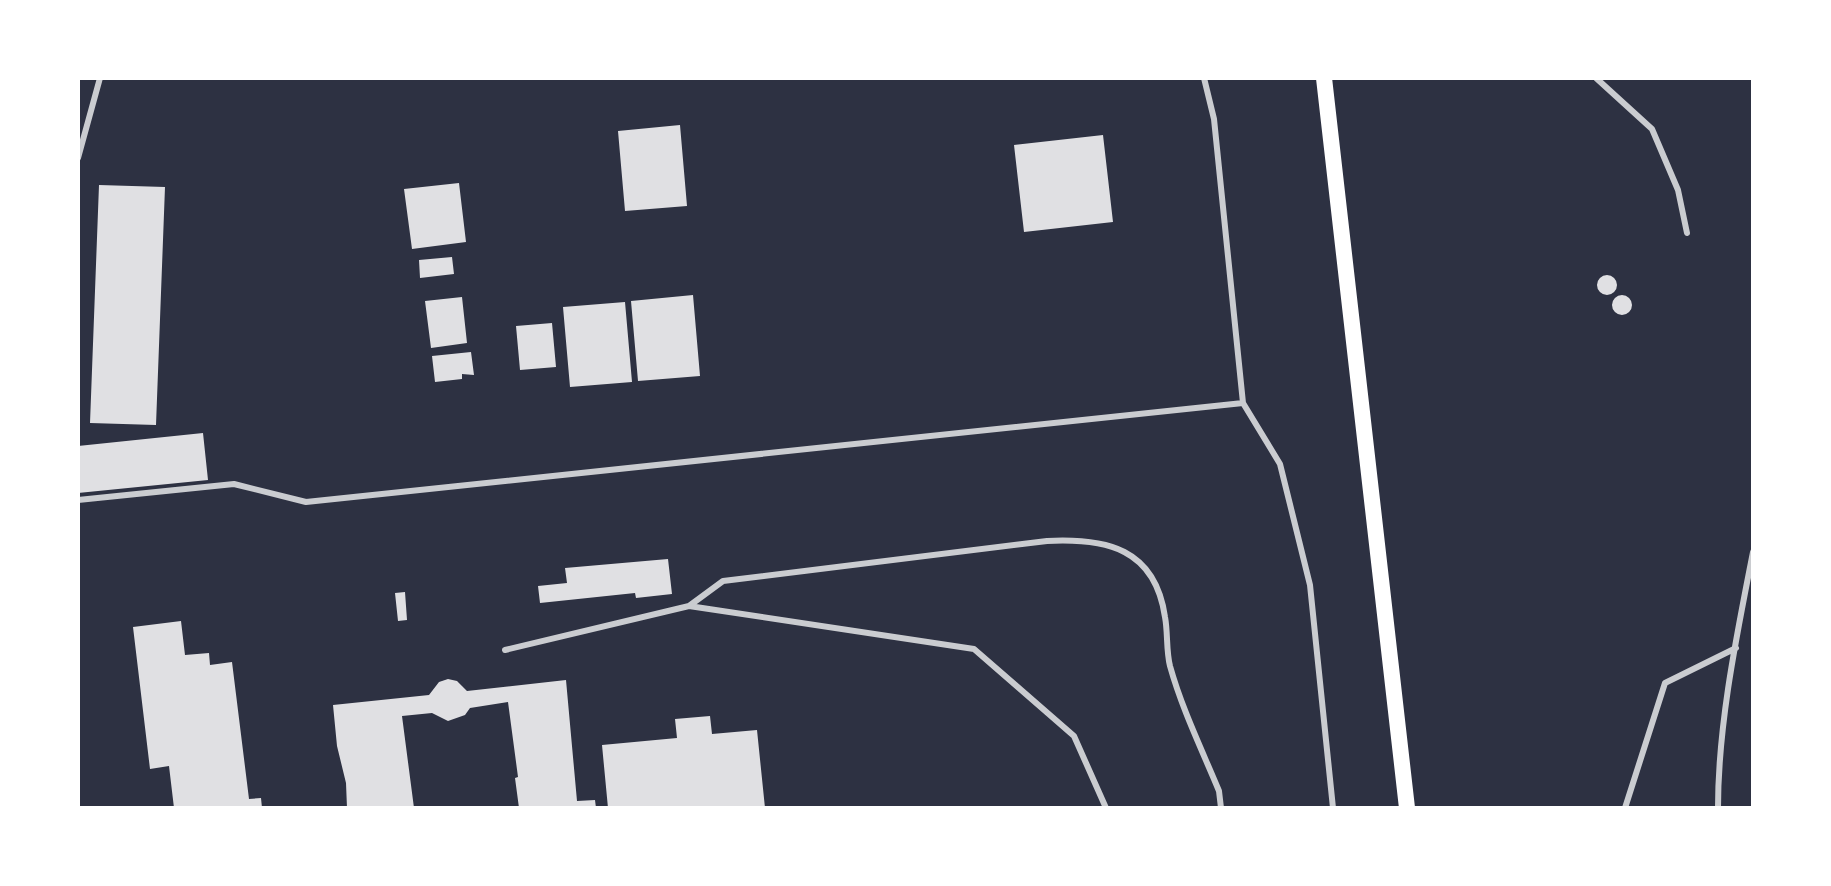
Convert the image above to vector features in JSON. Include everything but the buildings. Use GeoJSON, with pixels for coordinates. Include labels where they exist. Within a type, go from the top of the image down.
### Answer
{"type":"FeatureCollection","features":[{"type":"Feature","properties":{"kind":"main road"},"geometry":{"type":"LineString","coordinates":[[1324,78],[1407,808]]}},
{"type":"Feature","properties":{"kind":"lane"},"geometry":{"type":"LineString","coordinates":[[78,158],[100,78]]}},
{"type":"Feature","properties":{"kind":"lane"},"geometry":{"type":"LineString","coordinates":[[1204,78],[1214,119],[1243,403],[1280,464],[1310,585],[1333,808]]}},
{"type":"Feature","properties":{"kind":"lane"},"geometry":{"type":"LineString","coordinates":[[1596,78],[1652,129],[1678,190],[1687,233]]}},
{"type":"Feature","properties":{"kind":"lane"},"geometry":{"type":"LineString","coordinates":[[78,500],[234,484],[306,502],[1243,403]]}},
{"type":"Feature","properties":{"kind":"lane"},"geometry":{"type":"LineString","coordinates":[[689,606],[723,581],[1047,541],[1082,539],[1104,543],[1123,551],[1138,563],[1159,595],[1165,617],[1169,663],[1219,791],[1221,808]]}},
{"type":"Feature","properties":{"kind":"lane"},"geometry":{"type":"LineString","coordinates":[[1718,808],[1718,777],[1753,552]]}},
{"type":"Feature","properties":{"kind":"lane"},"geometry":{"type":"LineString","coordinates":[[505,650],[689,606],[974,649],[1074,736],[1106,808]]}},
{"type":"Feature","properties":{"kind":"lane"},"geometry":{"type":"LineString","coordinates":[[1625,808],[1665,683],[1736,648]]}}]}
